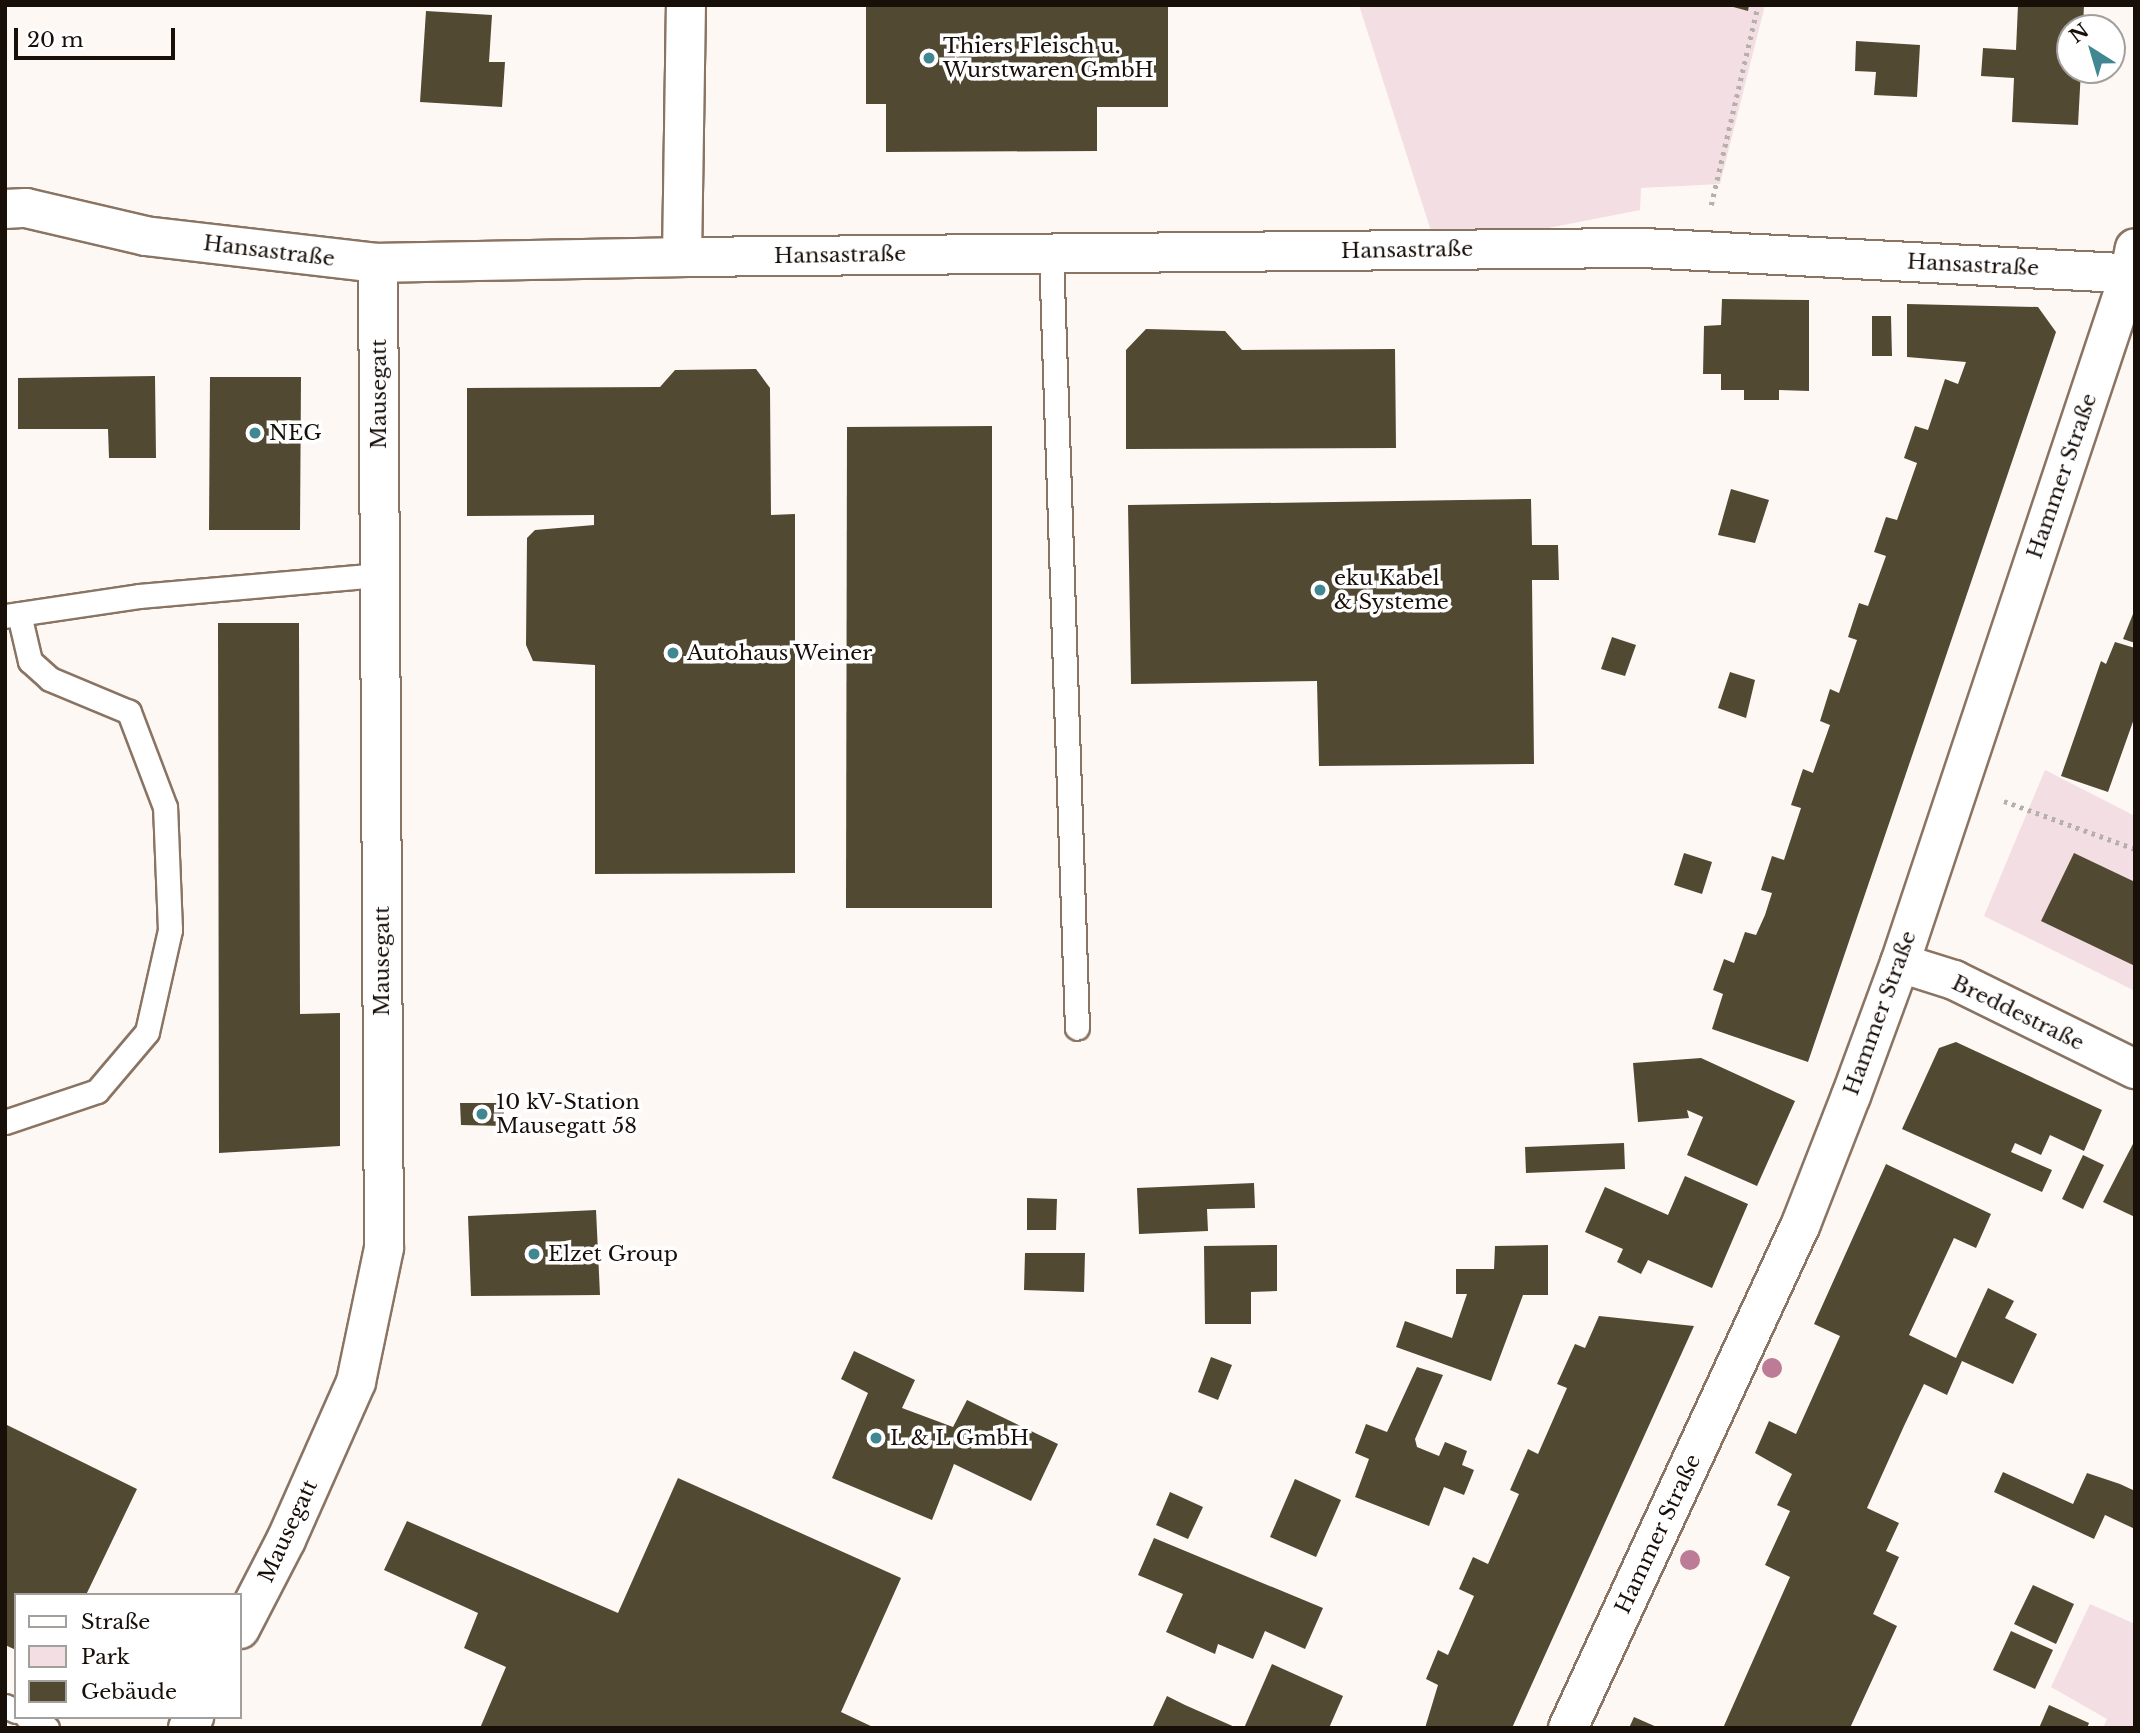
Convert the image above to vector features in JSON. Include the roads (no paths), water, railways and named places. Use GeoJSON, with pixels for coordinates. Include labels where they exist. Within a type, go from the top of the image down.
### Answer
{"type":"FeatureCollection","features":[{"type":"Feature","properties":{"kind":"street"},"geometry":{"type":"LineString","coordinates":[[682,257],[687,5]]}},
{"type":"Feature","properties":{"kind":"street","name":"Hansastraße"},"geometry":{"type":"LineString","coordinates":[[12,203],[145,236],[378,264],[682,257],[1565,248],[2133,265]]}},
{"type":"Feature","properties":{"kind":"street","name":"Mausegatt"},"geometry":{"type":"LineString","coordinates":[[242,1625],[286,1540],[356,1382],[384,1248],[378,264]]}},
{"type":"Feature","properties":{"kind":"street","name":"Hammer Straße"},"geometry":{"type":"LineString","coordinates":[[1568,1728],[1801,1224],[1900,963],[2133,265]]}},
{"type":"Feature","properties":{"kind":"street","name":"Breddestraße"},"geometry":{"type":"LineString","coordinates":[[1900,963],[1954,980],[2135,1069]]}},
{"type":"Feature","properties":{"kind":"lane"},"geometry":{"type":"LineString","coordinates":[[1051,253],[1077,1028]]}},
{"type":"Feature","properties":{"kind":"lane"},"geometry":{"type":"LineString","coordinates":[[5,1122],[97,1091],[147,1032],[170,930],[165,807],[129,712],[50,679],[30,661],[12,615],[139,596],[380,575]]}},
{"type":"Feature","properties":{"kind":"lane"},"geometry":{"type":"LineString","coordinates":[[31,1719],[47,1728]]}},
{"type":"Feature","properties":{"kind":"place","name":"Thiers Fleisch u. Wurstwaren GmbH"},"geometry":{"type":"Point","coordinates":[929,58]}},
{"type":"Feature","properties":{"kind":"place","name":"NEG"},"geometry":{"type":"Point","coordinates":[255,433]}},
{"type":"Feature","properties":{"kind":"place","name":"eku Kabel & Systeme"},"geometry":{"type":"Point","coordinates":[1320,590]}},
{"type":"Feature","properties":{"kind":"place","name":"Autohaus Weiner"},"geometry":{"type":"Point","coordinates":[673,653]}},
{"type":"Feature","properties":{"kind":"place","name":"10 kV-Station Mausegatt 58"},"geometry":{"type":"Point","coordinates":[482,1114]}},
{"type":"Feature","properties":{"kind":"place","name":"Elzet Group"},"geometry":{"type":"Point","coordinates":[534,1254]}},
{"type":"Feature","properties":{"kind":"place","name":"L & L GmbH"},"geometry":{"type":"Point","coordinates":[876,1438]}}]}
